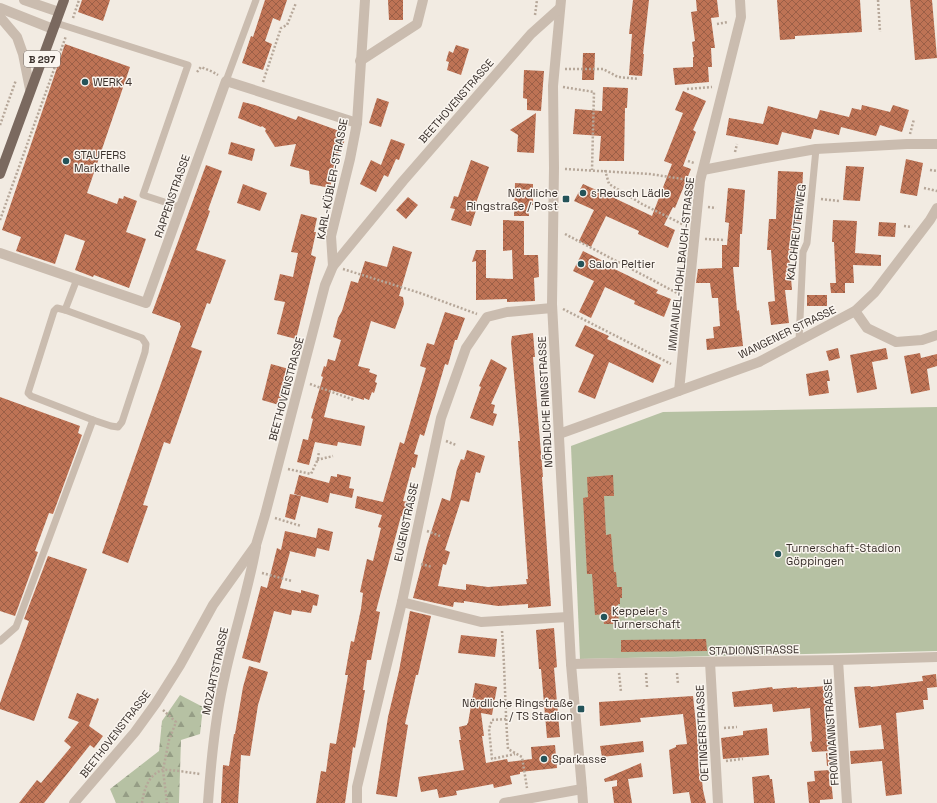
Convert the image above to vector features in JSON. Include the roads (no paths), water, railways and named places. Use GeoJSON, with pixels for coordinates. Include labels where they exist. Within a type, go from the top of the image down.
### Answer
{"type":"FeatureCollection","features":[{"type":"Feature","properties":{"kind":"main road","name":"B 297"},"geometry":{"type":"LineString","coordinates":[[0,174],[64,0]]}},
{"type":"Feature","properties":{"kind":"street"},"geometry":{"type":"LineString","coordinates":[[24,0],[59,12]]}},
{"type":"Feature","properties":{"kind":"street","name":"KARL-KÜBLER-STRASSE"},"geometry":{"type":"LineString","coordinates":[[333,266],[331,236],[350,159],[357,123],[365,0]]}},
{"type":"Feature","properties":{"kind":"street"},"geometry":{"type":"LineString","coordinates":[[360,61],[416,24],[423,0]]}},
{"type":"Feature","properties":{"kind":"street","name":"IMMANUEL-HOHLBAUCH-STRASSE"},"geometry":{"type":"LineString","coordinates":[[679,391],[700,181],[741,17],[740,0]]}},
{"type":"Feature","properties":{"kind":"street","name":"NÖRDLICHE RINGSTRASSE"},"geometry":{"type":"LineString","coordinates":[[561,4],[553,86],[554,229],[552,306],[568,617],[583,803]]}},
{"type":"Feature","properties":{"kind":"street","name":"BEETHOVENSTRASSE"},"geometry":{"type":"LineString","coordinates":[[74,803],[135,732],[156,703],[180,665],[214,605],[256,545],[325,285],[333,266],[403,181],[531,34],[561,4]]}},
{"type":"Feature","properties":{"kind":"street"},"geometry":{"type":"LineString","coordinates":[[0,8],[54,26]]}},
{"type":"Feature","properties":{"kind":"street"},"geometry":{"type":"LineString","coordinates":[[0,18],[17,37],[23,54],[30,89]]}},
{"type":"Feature","properties":{"kind":"street"},"geometry":{"type":"LineString","coordinates":[[226,81],[357,123]]}},
{"type":"Feature","properties":{"kind":"street","name":"RAPPENSTRASSE"},"geometry":{"type":"LineString","coordinates":[[0,253],[146,303],[226,81]]}},
{"type":"Feature","properties":{"kind":"street"},"geometry":{"type":"LineString","coordinates":[[703,170],[816,149],[937,144]]}},
{"type":"Feature","properties":{"kind":"street","name":"WANGENER STRASSE"},"geometry":{"type":"LineString","coordinates":[[559,434],[759,362],[855,311],[875,292],[930,220],[937,208]]}},
{"type":"Feature","properties":{"kind":"street","name":"EUGENSTRASSE"},"geometry":{"type":"LineString","coordinates":[[358,803],[357,786],[402,602],[441,418],[466,348],[487,317],[507,312],[552,306]]}},
{"type":"Feature","properties":{"kind":"street"},"geometry":{"type":"LineString","coordinates":[[855,311],[866,328],[896,342],[922,340],[937,335]]}},
{"type":"Feature","properties":{"kind":"street","name":"MOZARTSTRASSE"},"geometry":{"type":"LineString","coordinates":[[208,803],[218,710],[225,675],[252,570],[256,545]]}},
{"type":"Feature","properties":{"kind":"street"},"geometry":{"type":"LineString","coordinates":[[402,602],[481,622],[568,617]]}},
{"type":"Feature","properties":{"kind":"street","name":"STADIONSTRASSE"},"geometry":{"type":"LineString","coordinates":[[571,664],[937,657]]}},
{"type":"Feature","properties":{"kind":"street","name":"FROMMANNSTRASSE"},"geometry":{"type":"LineString","coordinates":[[838,660],[847,803]]}},
{"type":"Feature","properties":{"kind":"street","name":"OETINGERSTRASSE"},"geometry":{"type":"LineString","coordinates":[[710,662],[718,803]]}},
{"type":"Feature","properties":{"kind":"street"},"geometry":{"type":"LineString","coordinates":[[504,803],[582,789]]}},
{"type":"Feature","properties":{"kind":"lane"},"geometry":{"type":"LineString","coordinates":[[226,81],[256,0]]}},
{"type":"Feature","properties":{"kind":"lane"},"geometry":{"type":"LineString","coordinates":[[54,26],[69,28],[188,65],[143,196],[180,207]]}},
{"type":"Feature","properties":{"kind":"lane","name":"KALCHREUTERWEG"},"geometry":{"type":"LineString","coordinates":[[799,341],[803,252],[807,243],[816,149]]}},
{"type":"Feature","properties":{"kind":"lane"},"geometry":{"type":"LineString","coordinates":[[65,310],[77,279]]}},
{"type":"Feature","properties":{"kind":"lane"},"geometry":{"type":"LineString","coordinates":[[57,308],[65,310],[142,338],[146,344],[145,352],[122,422],[118,427],[93,420],[31,396],[28,393],[54,311],[57,308]]}},
{"type":"Feature","properties":{"kind":"lane"},"geometry":{"type":"LineString","coordinates":[[0,641],[16,627],[93,420]]}},
{"type":"Feature","properties":{"kind":"place","name":"WERK 4"},"geometry":{"type":"Point","coordinates":[85,82]}},
{"type":"Feature","properties":{"kind":"place","name":"STAUFERS Markthalle"},"geometry":{"type":"Point","coordinates":[66,161]}},
{"type":"Feature","properties":{"kind":"place","name":"s'Reusch Lädle"},"geometry":{"type":"Point","coordinates":[583,193]}},
{"type":"Feature","properties":{"kind":"place","name":"Nördliche Ringstraße / Post"},"geometry":{"type":"Point","coordinates":[566,199]}},
{"type":"Feature","properties":{"kind":"place","name":"Salon Peltier"},"geometry":{"type":"Point","coordinates":[581,264]}},
{"type":"Feature","properties":{"kind":"place","name":"Turnerschaft-Stadion Göppingen"},"geometry":{"type":"Point","coordinates":[778,554]}},
{"type":"Feature","properties":{"kind":"place","name":"Keppeler's Turnerschaft"},"geometry":{"type":"Point","coordinates":[604,617]}},
{"type":"Feature","properties":{"kind":"place","name":"Nördliche Ringstraße / TS Stadion"},"geometry":{"type":"Point","coordinates":[581,709]}},
{"type":"Feature","properties":{"kind":"place","name":"Sparkasse"},"geometry":{"type":"Point","coordinates":[544,759]}}]}
